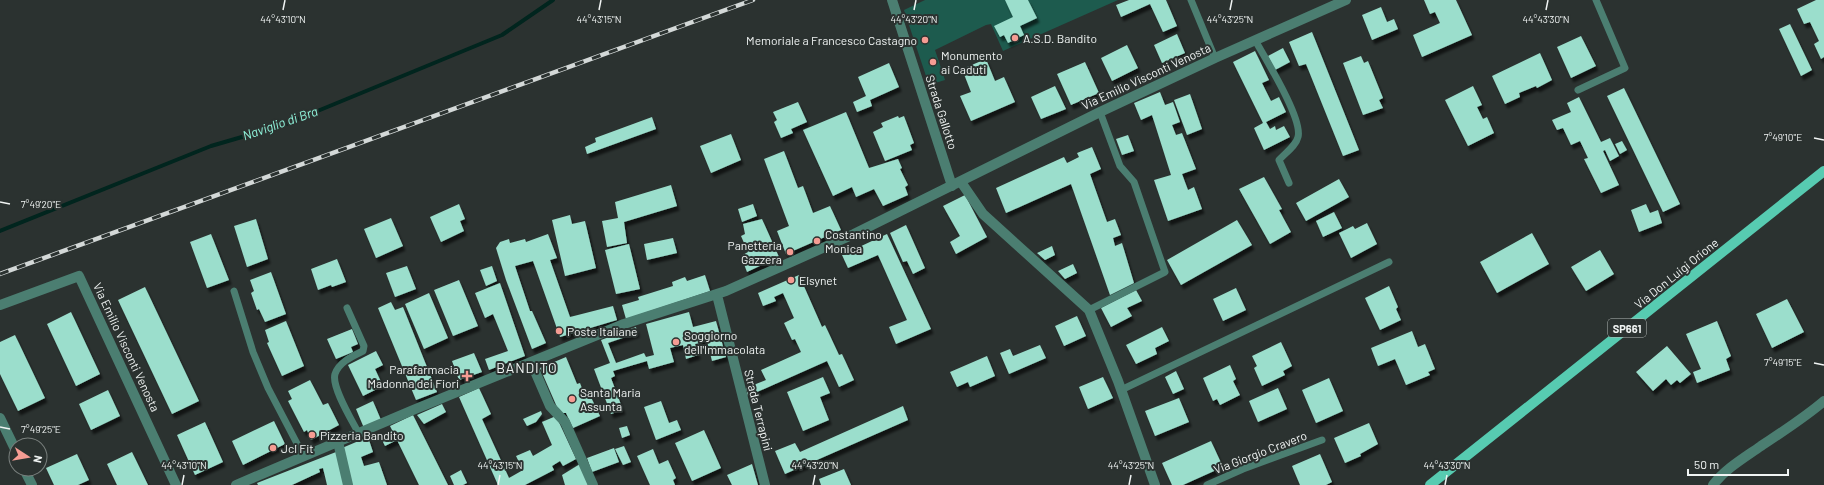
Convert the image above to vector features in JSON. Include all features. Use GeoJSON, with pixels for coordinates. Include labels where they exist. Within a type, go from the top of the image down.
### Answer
{"type":"FeatureCollection","features":[{"type":"Feature","properties":{"kind":"main road","name":"Via Don Luigi Orione"},"geometry":{"type":"LineString","coordinates":[[1430,485],[1824,171]]}},
{"type":"Feature","properties":{"kind":"street","name":"Strada Gallotto"},"geometry":{"type":"LineString","coordinates":[[892,0],[956,184]]}},
{"type":"Feature","properties":{"kind":"street","name":"Via Emilio Visconti Venosta"},"geometry":{"type":"LineString","coordinates":[[236,485],[249,482],[303,455],[359,434],[412,410],[624,324],[716,295],[854,234],[1100,112],[1342,1]]}},
{"type":"Feature","properties":{"kind":"street"},"geometry":{"type":"LineString","coordinates":[[956,184],[983,214],[1089,310],[1094,319],[1121,390],[1155,485]]}},
{"type":"Feature","properties":{"kind":"street","name":"Via Emilio Visconti Venosta"},"geometry":{"type":"LineString","coordinates":[[0,305],[79,276],[176,485]]}},
{"type":"Feature","properties":{"kind":"street","name":"Strada Terrapini"},"geometry":{"type":"LineString","coordinates":[[716,295],[765,485]]}},
{"type":"Feature","properties":{"kind":"street"},"geometry":{"type":"LineString","coordinates":[[531,362],[550,406],[565,422],[593,485]]}},
{"type":"Feature","properties":{"kind":"street"},"geometry":{"type":"LineString","coordinates":[[1713,485],[1718,478],[1735,464],[1800,420],[1824,401]]}},
{"type":"Feature","properties":{"kind":"street"},"geometry":{"type":"LineString","coordinates":[[0,418],[9,437]]}},
{"type":"Feature","properties":{"kind":"street"},"geometry":{"type":"LineString","coordinates":[[338,442],[348,485]]}},
{"type":"Feature","properties":{"kind":"lane"},"geometry":{"type":"LineString","coordinates":[[1191,0],[1215,58]]}},
{"type":"Feature","properties":{"kind":"lane"},"geometry":{"type":"LineString","coordinates":[[1578,90],[1625,68],[1596,0]]}},
{"type":"Feature","properties":{"kind":"lane"},"geometry":{"type":"LineString","coordinates":[[1255,40],[1291,106],[1299,130],[1296,143],[1279,160],[1289,183]]}},
{"type":"Feature","properties":{"kind":"lane"},"geometry":{"type":"LineString","coordinates":[[1089,310],[1165,272],[1134,182],[1120,166],[1100,112]]}},
{"type":"Feature","properties":{"kind":"lane"},"geometry":{"type":"LineString","coordinates":[[1121,390],[1389,262]]}},
{"type":"Feature","properties":{"kind":"lane"},"geometry":{"type":"LineString","coordinates":[[234,291],[253,352],[268,388],[303,455]]}},
{"type":"Feature","properties":{"kind":"lane"},"geometry":{"type":"LineString","coordinates":[[347,308],[364,346],[363,351],[344,362],[335,374],[334,379],[336,389],[359,434]]}},
{"type":"Feature","properties":{"kind":"lane","name":"Via Giorgio Cravero"},"geometry":{"type":"LineString","coordinates":[[1206,485],[1243,469],[1322,440]]}},
{"type":"Feature","properties":{"kind":"green space"},"geometry":{"type":"Polygon","coordinates":[[[925,0],[1118,0],[1003,51],[991,24],[986,25],[935,50],[945,80],[929,85],[904,10],[925,0]]]}},
{"type":"Feature","properties":{"kind":"building"},"geometry":{"type":"Polygon","coordinates":[[[1005,0],[1028,0],[1037,18],[1020,26],[1024,35],[1008,43],[1004,35],[1000,37],[994,26],[1013,17],[1005,0]]]}},
{"type":"Feature","properties":{"kind":"building"},"geometry":{"type":"Polygon","coordinates":[[[1129,0],[1166,0],[1177,26],[1163,32],[1150,4],[1121,17],[1116,5],[1129,0]]]}},
{"type":"Feature","properties":{"kind":"building"},"geometry":{"type":"Polygon","coordinates":[[[1424,0],[1456,0],[1472,35],[1422,57],[1413,35],[1440,23],[1435,12],[1430,14],[1424,0]]]}},
{"type":"Feature","properties":{"kind":"building"},"geometry":{"type":"Polygon","coordinates":[[[1816,0],[1824,0],[1824,57],[1821,59],[1814,44],[1819,41],[1810,22],[1804,24],[1797,9],[1816,0]]]}},
{"type":"Feature","properties":{"kind":"building"},"geometry":{"type":"Polygon","coordinates":[[[1381,7],[1387,22],[1394,19],[1398,29],[1372,40],[1362,15],[1381,7]]]}},
{"type":"Feature","properties":{"kind":"building"},"geometry":{"type":"Polygon","coordinates":[[[1790,24],[1812,70],[1801,76],[1779,29],[1790,24]]]}},
{"type":"Feature","properties":{"kind":"building"},"geometry":{"type":"Polygon","coordinates":[[[1312,32],[1359,150],[1343,156],[1306,64],[1299,66],[1289,42],[1312,32]]]}},
{"type":"Feature","properties":{"kind":"building"},"geometry":{"type":"Polygon","coordinates":[[[1177,34],[1185,53],[1162,63],[1154,45],[1177,34]]]}},
{"type":"Feature","properties":{"kind":"building"},"geometry":{"type":"Polygon","coordinates":[[[1581,36],[1596,66],[1571,78],[1557,47],[1581,36]]]}},
{"type":"Feature","properties":{"kind":"building"},"geometry":{"type":"Polygon","coordinates":[[[1127,45],[1138,68],[1112,81],[1101,58],[1127,45]]]}},
{"type":"Feature","properties":{"kind":"building"},"geometry":{"type":"Polygon","coordinates":[[[1283,48],[1290,62],[1275,70],[1268,56],[1283,48]]]}},
{"type":"Feature","properties":{"kind":"building"},"geometry":{"type":"Polygon","coordinates":[[[1255,51],[1269,80],[1262,83],[1271,101],[1279,97],[1286,112],[1266,122],[1270,129],[1275,126],[1276,130],[1284,126],[1290,137],[1264,150],[1254,128],[1263,123],[1233,62],[1255,51]]]}},
{"type":"Feature","properties":{"kind":"building"},"geometry":{"type":"Polygon","coordinates":[[[1540,53],[1552,80],[1537,88],[1536,86],[1519,93],[1520,97],[1505,104],[1492,76],[1540,53]]]}},
{"type":"Feature","properties":{"kind":"building"},"geometry":{"type":"Polygon","coordinates":[[[1361,56],[1364,63],[1368,61],[1383,98],[1379,100],[1383,108],[1363,115],[1343,63],[1361,56]]]}},
{"type":"Feature","properties":{"kind":"building"},"geometry":{"type":"Polygon","coordinates":[[[986,59],[995,81],[1004,77],[1015,102],[971,121],[960,96],[971,92],[962,69],[986,59]]]}},
{"type":"Feature","properties":{"kind":"building"},"geometry":{"type":"Polygon","coordinates":[[[1085,62],[1099,93],[1071,105],[1057,74],[1085,62]]]}},
{"type":"Feature","properties":{"kind":"building"},"geometry":{"type":"Polygon","coordinates":[[[889,63],[899,87],[870,100],[872,106],[857,112],[853,102],[866,96],[858,77],[889,63]]]}},
{"type":"Feature","properties":{"kind":"building"},"geometry":{"type":"Polygon","coordinates":[[[1055,86],[1066,109],[1041,119],[1031,97],[1055,86]]]}},
{"type":"Feature","properties":{"kind":"building"},"geometry":{"type":"Polygon","coordinates":[[[1473,86],[1482,105],[1477,107],[1483,119],[1487,117],[1494,133],[1468,146],[1445,100],[1473,86]]]}},
{"type":"Feature","properties":{"kind":"building"},"geometry":{"type":"Polygon","coordinates":[[[1624,88],[1680,204],[1663,212],[1607,96],[1624,88]]]}},
{"type":"Feature","properties":{"kind":"building"},"geometry":{"type":"Polygon","coordinates":[[[1160,92],[1165,105],[1173,102],[1180,122],[1172,125],[1176,135],[1182,133],[1196,169],[1182,174],[1188,190],[1194,187],[1202,209],[1168,221],[1154,180],[1171,175],[1152,115],[1141,120],[1134,103],[1160,92]]]}},
{"type":"Feature","properties":{"kind":"building"},"geometry":{"type":"Polygon","coordinates":[[[1190,94],[1202,129],[1187,135],[1174,100],[1190,94]]]}},
{"type":"Feature","properties":{"kind":"building"},"geometry":{"type":"Polygon","coordinates":[[[1579,97],[1601,142],[1610,138],[1619,156],[1610,161],[1605,150],[1603,151],[1619,185],[1601,193],[1584,159],[1588,158],[1580,141],[1571,145],[1563,128],[1557,130],[1552,120],[1571,112],[1567,103],[1579,97]]]}},
{"type":"Feature","properties":{"kind":"building"},"geometry":{"type":"Polygon","coordinates":[[[798,102],[807,122],[791,129],[793,133],[781,138],[774,122],[777,120],[773,112],[798,102]]]}},
{"type":"Feature","properties":{"kind":"building"},"geometry":{"type":"Polygon","coordinates":[[[846,112],[869,168],[898,159],[902,168],[900,169],[908,185],[905,187],[908,195],[883,206],[874,189],[856,197],[852,187],[833,196],[803,130],[846,112]]]}},
{"type":"Feature","properties":{"kind":"building"},"geometry":{"type":"Polygon","coordinates":[[[898,116],[899,118],[904,116],[914,143],[910,145],[912,150],[885,161],[873,132],[883,127],[881,123],[898,116]]]}},
{"type":"Feature","properties":{"kind":"building"},"geometry":{"type":"Polygon","coordinates":[[[652,117],[656,129],[587,154],[585,147],[596,142],[595,138],[652,117]]]}},
{"type":"Feature","properties":{"kind":"building"},"geometry":{"type":"Polygon","coordinates":[[[731,134],[741,160],[711,173],[700,146],[731,134]]]}},
{"type":"Feature","properties":{"kind":"building"},"geometry":{"type":"Polygon","coordinates":[[[1128,135],[1134,151],[1122,155],[1116,139],[1128,135]]]}},
{"type":"Feature","properties":{"kind":"building"},"geometry":{"type":"Polygon","coordinates":[[[1622,141],[1627,150],[1620,154],[1615,144],[1622,141]]]}},
{"type":"Feature","properties":{"kind":"building"},"geometry":{"type":"Polygon","coordinates":[[[1092,147],[1101,169],[1090,174],[1107,222],[1115,219],[1121,235],[1113,238],[1115,246],[1122,243],[1134,283],[1110,295],[1071,184],[1006,213],[996,188],[1064,157],[1067,163],[1079,157],[1077,153],[1092,147]]]}},
{"type":"Feature","properties":{"kind":"building"},"geometry":{"type":"Polygon","coordinates":[[[784,151],[798,188],[803,186],[813,213],[830,206],[841,230],[786,254],[777,231],[789,226],[764,159],[784,151]]]}},
{"type":"Feature","properties":{"kind":"building"},"geometry":{"type":"Polygon","coordinates":[[[1264,177],[1282,209],[1279,210],[1291,232],[1270,244],[1239,189],[1264,177]]]}},
{"type":"Feature","properties":{"kind":"building"},"geometry":{"type":"Polygon","coordinates":[[[1339,179],[1349,197],[1306,221],[1296,203],[1339,179]]]}},
{"type":"Feature","properties":{"kind":"building"},"geometry":{"type":"Polygon","coordinates":[[[671,185],[677,206],[624,222],[627,243],[607,247],[602,221],[618,218],[615,202],[671,185]]]}},
{"type":"Feature","properties":{"kind":"building"},"geometry":{"type":"Polygon","coordinates":[[[965,195],[987,237],[956,254],[950,242],[960,236],[943,206],[965,195]]]}},
{"type":"Feature","properties":{"kind":"building"},"geometry":{"type":"Polygon","coordinates":[[[459,204],[465,219],[460,221],[464,231],[441,242],[430,217],[459,204]]]}},
{"type":"Feature","properties":{"kind":"building"},"geometry":{"type":"Polygon","coordinates":[[[753,204],[757,216],[742,222],[738,209],[753,204]]]}},
{"type":"Feature","properties":{"kind":"building"},"geometry":{"type":"Polygon","coordinates":[[[1646,204],[1650,213],[1658,210],[1662,223],[1639,232],[1631,210],[1646,204]]]}},
{"type":"Feature","properties":{"kind":"building"},"geometry":{"type":"Polygon","coordinates":[[[1334,212],[1342,228],[1323,237],[1316,221],[1334,212]]]}},
{"type":"Feature","properties":{"kind":"building"},"geometry":{"type":"Polygon","coordinates":[[[570,215],[572,224],[585,221],[596,268],[565,276],[552,220],[570,215]]]}},
{"type":"Feature","properties":{"kind":"building"},"geometry":{"type":"Polygon","coordinates":[[[391,218],[403,246],[376,258],[364,229],[391,218]]]}},
{"type":"Feature","properties":{"kind":"building"},"geometry":{"type":"Polygon","coordinates":[[[256,219],[268,259],[247,267],[234,226],[256,219]]]}},
{"type":"Feature","properties":{"kind":"building"},"geometry":{"type":"Polygon","coordinates":[[[762,219],[779,257],[747,272],[741,256],[748,252],[741,236],[745,234],[743,224],[762,219]]]}},
{"type":"Feature","properties":{"kind":"building"},"geometry":{"type":"Polygon","coordinates":[[[1237,220],[1252,245],[1181,285],[1167,260],[1237,220]]]}},
{"type":"Feature","properties":{"kind":"building"},"geometry":{"type":"Polygon","coordinates":[[[1367,223],[1377,244],[1351,258],[1339,233],[1353,226],[1355,229],[1367,223]]]}},
{"type":"Feature","properties":{"kind":"building"},"geometry":{"type":"Polygon","coordinates":[[[906,225],[925,268],[913,274],[907,261],[903,262],[890,233],[906,225]]]}},
{"type":"Feature","properties":{"kind":"building"},"geometry":{"type":"Polygon","coordinates":[[[1532,233],[1549,264],[1497,293],[1480,262],[1532,233]]]}},
{"type":"Feature","properties":{"kind":"building"},"geometry":{"type":"Polygon","coordinates":[[[211,234],[229,280],[207,288],[190,242],[211,234]]]}},
{"type":"Feature","properties":{"kind":"building"},"geometry":{"type":"Polygon","coordinates":[[[548,234],[557,258],[550,260],[570,317],[613,306],[617,320],[560,337],[533,261],[515,266],[530,311],[532,311],[546,343],[532,349],[506,280],[496,248],[500,242],[509,239],[510,243],[525,239],[526,242],[548,234]]]}},
{"type":"Feature","properties":{"kind":"building"},"geometry":{"type":"Polygon","coordinates":[[[887,234],[931,329],[896,344],[889,327],[907,320],[878,255],[848,268],[842,255],[887,234]]]}},
{"type":"Feature","properties":{"kind":"building"},"geometry":{"type":"Polygon","coordinates":[[[673,238],[677,253],[647,260],[644,244],[673,238]]]}},
{"type":"Feature","properties":{"kind":"building"},"geometry":{"type":"Polygon","coordinates":[[[629,244],[640,289],[616,294],[605,250],[629,244]]]}},
{"type":"Feature","properties":{"kind":"building"},"geometry":{"type":"Polygon","coordinates":[[[1052,246],[1055,255],[1045,260],[1037,253],[1052,246]]]}},
{"type":"Feature","properties":{"kind":"building"},"geometry":{"type":"Polygon","coordinates":[[[1600,250],[1614,274],[1586,291],[1571,267],[1600,250]]]}},
{"type":"Feature","properties":{"kind":"building"},"geometry":{"type":"Polygon","coordinates":[[[337,259],[346,282],[332,287],[331,285],[318,290],[311,269],[337,259]]]}},
{"type":"Feature","properties":{"kind":"building"},"geometry":{"type":"Polygon","coordinates":[[[1073,264],[1077,273],[1065,279],[1058,271],[1073,264]]]}},
{"type":"Feature","properties":{"kind":"building"},"geometry":{"type":"Polygon","coordinates":[[[407,266],[416,289],[395,297],[386,273],[407,266]]]}},
{"type":"Feature","properties":{"kind":"building"},"geometry":{"type":"Polygon","coordinates":[[[492,266],[497,281],[486,286],[480,270],[492,266]]]}},
{"type":"Feature","properties":{"kind":"building"},"geometry":{"type":"Polygon","coordinates":[[[271,272],[286,314],[265,322],[259,309],[257,310],[251,293],[254,291],[250,280],[271,272]]]}},
{"type":"Feature","properties":{"kind":"building"},"geometry":{"type":"Polygon","coordinates":[[[705,275],[710,291],[626,319],[622,305],[639,300],[638,297],[673,286],[672,282],[685,277],[687,281],[705,275]]]}},
{"type":"Feature","properties":{"kind":"building"},"geometry":{"type":"Polygon","coordinates":[[[799,275],[822,327],[825,325],[839,355],[842,354],[854,380],[839,387],[827,361],[748,396],[746,388],[766,380],[761,370],[801,352],[795,339],[792,340],[784,323],[794,318],[783,293],[774,297],[776,301],[763,306],[758,293],[799,275]]]}},
{"type":"Feature","properties":{"kind":"building"},"geometry":{"type":"Polygon","coordinates":[[[459,280],[478,326],[453,336],[434,290],[459,280]]]}},
{"type":"Feature","properties":{"kind":"building"},"geometry":{"type":"Polygon","coordinates":[[[500,283],[525,356],[489,370],[485,359],[508,351],[493,314],[485,318],[475,293],[500,283]]]}},
{"type":"Feature","properties":{"kind":"building"},"geometry":{"type":"Polygon","coordinates":[[[1389,286],[1398,307],[1396,309],[1401,320],[1380,330],[1365,298],[1389,286]]]}},
{"type":"Feature","properties":{"kind":"building"},"geometry":{"type":"Polygon","coordinates":[[[145,287],[199,401],[172,414],[118,300],[145,287]]]}},
{"type":"Feature","properties":{"kind":"building"},"geometry":{"type":"Polygon","coordinates":[[[1236,288],[1246,310],[1223,321],[1213,299],[1236,288]]]}},
{"type":"Feature","properties":{"kind":"building"},"geometry":{"type":"Polygon","coordinates":[[[1136,290],[1142,301],[1127,308],[1132,316],[1111,327],[1101,308],[1136,290]]]}},
{"type":"Feature","properties":{"kind":"building"},"geometry":{"type":"Polygon","coordinates":[[[429,293],[448,338],[424,349],[405,304],[429,293]]]}},
{"type":"Feature","properties":{"kind":"building"},"geometry":{"type":"Polygon","coordinates":[[[1787,299],[1804,332],[1772,348],[1756,314],[1787,299]]]}},
{"type":"Feature","properties":{"kind":"building"},"geometry":{"type":"Polygon","coordinates":[[[391,302],[395,310],[403,307],[437,392],[416,400],[378,308],[391,302]]]}},
{"type":"Feature","properties":{"kind":"building"},"geometry":{"type":"Polygon","coordinates":[[[71,312],[100,374],[76,386],[47,324],[71,312]]]}},
{"type":"Feature","properties":{"kind":"building"},"geometry":{"type":"Polygon","coordinates":[[[689,312],[693,327],[716,321],[726,357],[712,361],[707,341],[695,344],[698,355],[686,359],[683,345],[670,348],[674,362],[649,369],[647,361],[613,371],[615,376],[611,378],[623,410],[611,414],[594,369],[610,363],[601,340],[636,327],[637,333],[608,343],[616,363],[644,353],[646,357],[654,355],[646,324],[689,312]]]}},
{"type":"Feature","properties":{"kind":"building"},"geometry":{"type":"Polygon","coordinates":[[[1077,316],[1086,336],[1064,346],[1055,326],[1077,316]]]}},
{"type":"Feature","properties":{"kind":"building"},"geometry":{"type":"Polygon","coordinates":[[[286,321],[304,366],[282,376],[267,343],[269,342],[265,330],[286,321]]]}},
{"type":"Feature","properties":{"kind":"building"},"geometry":{"type":"Polygon","coordinates":[[[1717,321],[1731,356],[1726,359],[1730,370],[1697,383],[1693,372],[1701,369],[1686,334],[1717,321]]]}},
{"type":"Feature","properties":{"kind":"building"},"geometry":{"type":"Polygon","coordinates":[[[1162,327],[1169,341],[1155,348],[1157,354],[1136,364],[1126,345],[1162,327]]]}},
{"type":"Feature","properties":{"kind":"building"},"geometry":{"type":"Polygon","coordinates":[[[352,329],[358,344],[351,347],[353,352],[336,359],[327,339],[352,329]]]}},
{"type":"Feature","properties":{"kind":"building"},"geometry":{"type":"Polygon","coordinates":[[[1412,331],[1418,347],[1425,344],[1435,369],[1428,372],[1430,375],[1406,385],[1395,359],[1378,366],[1371,348],[1412,331]]]}},
{"type":"Feature","properties":{"kind":"building"},"geometry":{"type":"Polygon","coordinates":[[[15,335],[45,398],[18,411],[0,374],[0,342],[15,335]]]}},
{"type":"Feature","properties":{"kind":"building"},"geometry":{"type":"Polygon","coordinates":[[[1281,342],[1292,366],[1283,371],[1285,375],[1262,386],[1254,368],[1257,366],[1252,356],[1281,342]]]}},
{"type":"Feature","properties":{"kind":"building"},"geometry":{"type":"Polygon","coordinates":[[[1040,345],[1046,358],[1009,374],[1000,353],[1010,349],[1013,356],[1040,345]]]}},
{"type":"Feature","properties":{"kind":"building"},"geometry":{"type":"Polygon","coordinates":[[[1667,346],[1691,374],[1680,383],[1677,380],[1671,385],[1666,379],[1653,391],[1636,372],[1667,346]]]}},
{"type":"Feature","properties":{"kind":"building"},"geometry":{"type":"Polygon","coordinates":[[[376,351],[383,365],[375,369],[383,386],[363,396],[348,365],[376,351]]]}},
{"type":"Feature","properties":{"kind":"building"},"geometry":{"type":"Polygon","coordinates":[[[474,353],[482,372],[459,380],[452,361],[474,353]]]}},
{"type":"Feature","properties":{"kind":"building"},"geometry":{"type":"Polygon","coordinates":[[[987,356],[995,376],[970,387],[968,382],[957,387],[950,372],[987,356]]]}},
{"type":"Feature","properties":{"kind":"building","name":"Santa Maria Assunta"},"geometry":{"type":"Polygon","coordinates":[[[566,357],[577,384],[580,383],[583,391],[587,389],[600,416],[573,428],[566,413],[562,413],[557,407],[540,368],[566,357]]]}},
{"type":"Feature","properties":{"kind":"building"},"geometry":{"type":"Polygon","coordinates":[[[1230,365],[1236,379],[1233,381],[1240,395],[1220,405],[1217,399],[1213,401],[1203,378],[1230,365]]]}},
{"type":"Feature","properties":{"kind":"building"},"geometry":{"type":"Polygon","coordinates":[[[1176,371],[1184,389],[1173,394],[1165,377],[1176,371]]]}},
{"type":"Feature","properties":{"kind":"building"},"geometry":{"type":"Polygon","coordinates":[[[823,377],[830,393],[820,397],[829,420],[803,431],[787,392],[823,377]]]}},
{"type":"Feature","properties":{"kind":"building"},"geometry":{"type":"Polygon","coordinates":[[[1103,377],[1113,398],[1088,409],[1079,387],[1103,377]]]}},
{"type":"Feature","properties":{"kind":"building"},"geometry":{"type":"Polygon","coordinates":[[[1329,378],[1343,411],[1316,423],[1302,390],[1329,378]]]}},
{"type":"Feature","properties":{"kind":"building"},"geometry":{"type":"Polygon","coordinates":[[[310,380],[323,405],[328,403],[339,425],[311,440],[307,430],[304,432],[288,401],[292,399],[288,391],[310,380]]]}},
{"type":"Feature","properties":{"kind":"building"},"geometry":{"type":"Polygon","coordinates":[[[479,388],[491,414],[482,419],[509,478],[523,470],[516,456],[530,450],[533,456],[552,445],[542,422],[556,416],[576,459],[563,466],[560,461],[552,466],[554,470],[525,485],[498,485],[459,397],[479,388]]]}},
{"type":"Feature","properties":{"kind":"building"},"geometry":{"type":"Polygon","coordinates":[[[1278,388],[1287,409],[1258,422],[1249,401],[1278,388]]]}},
{"type":"Feature","properties":{"kind":"building"},"geometry":{"type":"Polygon","coordinates":[[[108,390],[120,416],[91,430],[79,404],[108,390]]]}},
{"type":"Feature","properties":{"kind":"building"},"geometry":{"type":"Polygon","coordinates":[[[1179,398],[1189,422],[1155,436],[1145,411],[1179,398]]]}},
{"type":"Feature","properties":{"kind":"building"},"geometry":{"type":"Polygon","coordinates":[[[373,401],[381,420],[364,428],[356,409],[373,401]]]}},
{"type":"Feature","properties":{"kind":"building"},"geometry":{"type":"Polygon","coordinates":[[[661,401],[669,423],[677,420],[681,430],[656,440],[644,407],[661,401]]]}},
{"type":"Feature","properties":{"kind":"building"},"geometry":{"type":"Polygon","coordinates":[[[442,404],[446,412],[424,424],[417,415],[442,404]]]}},
{"type":"Feature","properties":{"kind":"building"},"geometry":{"type":"Polygon","coordinates":[[[903,406],[908,420],[785,474],[775,451],[795,443],[800,452],[903,406]]]}},
{"type":"Feature","properties":{"kind":"building"},"geometry":{"type":"Polygon","coordinates":[[[541,411],[542,414],[536,422],[527,426],[523,419],[541,411]]]}},
{"type":"Feature","properties":{"kind":"building"},"geometry":{"type":"Polygon","coordinates":[[[413,415],[448,485],[419,485],[397,440],[385,446],[380,436],[392,430],[390,426],[413,415]]]}},
{"type":"Feature","properties":{"kind":"building"},"geometry":{"type":"Polygon","coordinates":[[[274,421],[285,444],[243,465],[232,441],[274,421]]]}},
{"type":"Feature","properties":{"kind":"building"},"geometry":{"type":"Polygon","coordinates":[[[205,422],[223,462],[195,475],[177,435],[205,422]]]}},
{"type":"Feature","properties":{"kind":"building"},"geometry":{"type":"Polygon","coordinates":[[[1369,423],[1378,444],[1360,454],[1361,456],[1345,463],[1334,438],[1369,423]]]}},
{"type":"Feature","properties":{"kind":"building"},"geometry":{"type":"Polygon","coordinates":[[[627,426],[630,435],[622,438],[619,428],[627,426]]]}},
{"type":"Feature","properties":{"kind":"building"},"geometry":{"type":"Polygon","coordinates":[[[704,430],[721,468],[692,481],[675,443],[704,430]]]}},
{"type":"Feature","properties":{"kind":"building"},"geometry":{"type":"Polygon","coordinates":[[[368,437],[373,452],[361,457],[364,466],[379,462],[387,485],[352,485],[342,448],[368,437]]]}},
{"type":"Feature","properties":{"kind":"building"},"geometry":{"type":"Polygon","coordinates":[[[1211,441],[1223,467],[1183,485],[1172,485],[1162,463],[1211,441]]]}},
{"type":"Feature","properties":{"kind":"building"},"geometry":{"type":"Polygon","coordinates":[[[624,446],[631,462],[623,465],[615,449],[624,446]]]}},
{"type":"Feature","properties":{"kind":"building"},"geometry":{"type":"Polygon","coordinates":[[[614,448],[619,462],[592,472],[587,458],[614,448]]]}},
{"type":"Feature","properties":{"kind":"building"},"geometry":{"type":"Polygon","coordinates":[[[653,449],[659,464],[668,460],[676,478],[673,480],[675,485],[650,485],[637,456],[653,449]]]}},
{"type":"Feature","properties":{"kind":"building"},"geometry":{"type":"Polygon","coordinates":[[[132,452],[148,485],[117,485],[107,464],[132,452]]]}},
{"type":"Feature","properties":{"kind":"building"},"geometry":{"type":"Polygon","coordinates":[[[336,452],[344,485],[327,485],[323,468],[319,469],[320,472],[292,485],[258,485],[257,483],[336,452]]]}},
{"type":"Feature","properties":{"kind":"building"},"geometry":{"type":"Polygon","coordinates":[[[77,454],[89,480],[78,485],[54,485],[48,472],[48,467],[77,454]]]}},
{"type":"Feature","properties":{"kind":"building"},"geometry":{"type":"Polygon","coordinates":[[[1320,454],[1332,482],[1326,485],[1300,485],[1292,466],[1320,454]]]}},
{"type":"Feature","properties":{"kind":"building"},"geometry":{"type":"Polygon","coordinates":[[[580,464],[588,485],[565,485],[562,475],[580,464]]]}},
{"type":"Feature","properties":{"kind":"building"},"geometry":{"type":"Polygon","coordinates":[[[752,464],[758,485],[732,485],[727,475],[752,464]]]}},
{"type":"Feature","properties":{"kind":"building"},"geometry":{"type":"Polygon","coordinates":[[[844,469],[851,485],[821,485],[819,479],[844,469]]]}},
{"type":"Feature","properties":{"kind":"building"},"geometry":{"type":"Polygon","coordinates":[[[461,470],[467,483],[463,485],[454,485],[450,476],[461,470]]]}},
{"type":"Feature","properties":{"kind":"waterway","name":"Naviglio di Bra"},"geometry":{"type":"LineString","coordinates":[[0,231],[211,146],[286,124],[502,35],[553,0]]}},
{"type":"Feature","properties":{"kind":"railway"},"geometry":{"type":"LineString","coordinates":[[0,274],[753,0]]}},
{"type":"Feature","properties":{"kind":"place","name":"A.S.D. Bandito"},"geometry":{"type":"Point","coordinates":[1015,38]}},
{"type":"Feature","properties":{"kind":"place","name":"Memoriale a Francesco Castagno"},"geometry":{"type":"Point","coordinates":[925,40]}},
{"type":"Feature","properties":{"kind":"place","name":"Monumento ai Caduti"},"geometry":{"type":"Point","coordinates":[933,62]}},
{"type":"Feature","properties":{"kind":"place","name":"Costantino Monica"},"geometry":{"type":"Point","coordinates":[817,241]}},
{"type":"Feature","properties":{"kind":"place","name":"Panetteria Gazzera"},"geometry":{"type":"Point","coordinates":[790,252]}},
{"type":"Feature","properties":{"kind":"place","name":"Elsynet"},"geometry":{"type":"Point","coordinates":[791,280]}},
{"type":"Feature","properties":{"kind":"place","name":"Poste Italiane"},"geometry":{"type":"Point","coordinates":[559,331]}},
{"type":"Feature","properties":{"kind":"place","name":"Soggiorno dell'Immacolata"},"geometry":{"type":"Point","coordinates":[676,342]}},
{"type":"Feature","properties":{"kind":"place","name":"Parafarmacia Madonna dei Fiori"},"geometry":{"type":"Point","coordinates":[467,376]}},
{"type":"Feature","properties":{"kind":"place","name":"Santa Maria Assunta"},"geometry":{"type":"Point","coordinates":[572,399]}},
{"type":"Feature","properties":{"kind":"place","name":"Pizzeria Bandito"},"geometry":{"type":"Point","coordinates":[312,435]}},
{"type":"Feature","properties":{"kind":"place","name":"Jcl Fit"},"geometry":{"type":"Point","coordinates":[273,448]}},
{"type":"Feature","properties":{"kind":"district","name":"BANDITO"},"geometry":{"type":"Point","coordinates":[527,367]}}]}
